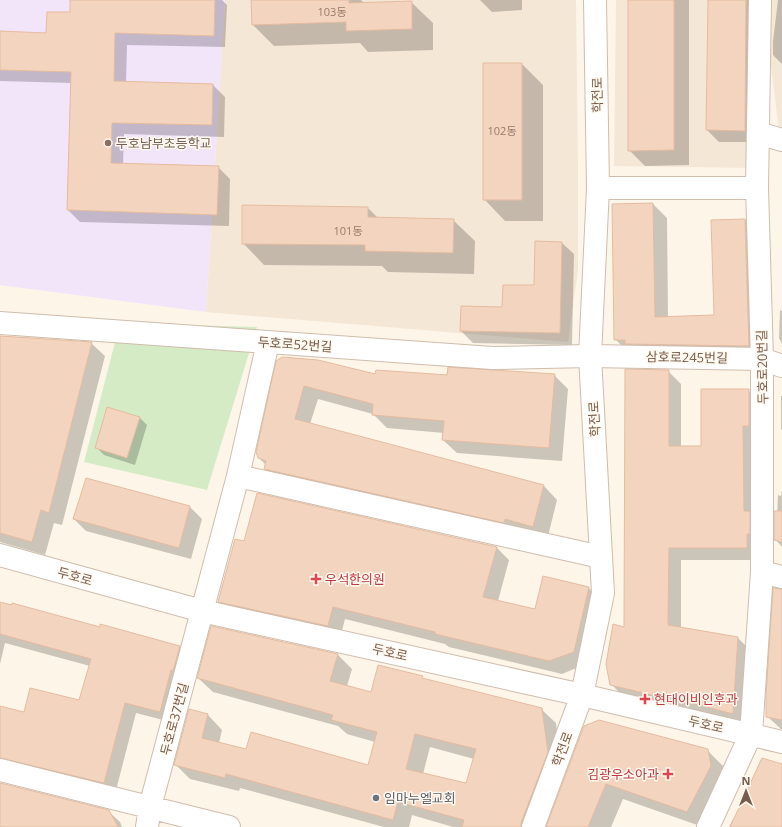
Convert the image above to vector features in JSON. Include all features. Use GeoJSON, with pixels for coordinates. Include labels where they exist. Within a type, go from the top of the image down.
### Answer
{"type":"FeatureCollection","features":[{"type":"Feature","properties":{"kind":"street","name":"학전로"},"geometry":{"type":"LineString","coordinates":[[533,827],[582,695],[603,593],[590,356],[598,188],[595,0]]}},
{"type":"Feature","properties":{"kind":"street","name":"두호로20번길"},"geometry":{"type":"LineString","coordinates":[[751,734],[772,575],[772,362],[757,188],[760,0]]}},
{"type":"Feature","properties":{"kind":"street"},"geometry":{"type":"LineString","coordinates":[[758,133],[782,140]]}},
{"type":"Feature","properties":{"kind":"street"},"geometry":{"type":"LineString","coordinates":[[598,188],[757,188]]}},
{"type":"Feature","properties":{"kind":"street","name":"두호로52번길"},"geometry":{"type":"LineString","coordinates":[[0,323],[492,358],[590,356]]}},
{"type":"Feature","properties":{"kind":"street","name":"두호로37번길"},"geometry":{"type":"LineString","coordinates":[[149,817],[238,476],[268,342]]}},
{"type":"Feature","properties":{"kind":"street","name":"삼호로245번길"},"geometry":{"type":"LineString","coordinates":[[590,356],[772,362]]}},
{"type":"Feature","properties":{"kind":"street"},"geometry":{"type":"LineString","coordinates":[[238,476],[601,557]]}},
{"type":"Feature","properties":{"kind":"street","name":"두호로"},"geometry":{"type":"LineString","coordinates":[[0,555],[202,611],[582,695],[782,742]]}},
{"type":"Feature","properties":{"kind":"street"},"geometry":{"type":"LineString","coordinates":[[708,827],[751,734]]}},
{"type":"Feature","properties":{"kind":"street"},"geometry":{"type":"LineString","coordinates":[[0,770],[149,817],[229,827]]}},
{"type":"Feature","properties":{"kind":"shaded area","name":"두호남부초등학교"},"geometry":{"type":"Polygon","coordinates":[[[0,0],[225,0],[206,312],[0,285],[0,0]]]}},
{"type":"Feature","properties":{"kind":"shaded area"},"geometry":{"type":"Polygon","coordinates":[[[225,0],[576,0],[578,270],[568,342],[206,312],[225,0]]]}},
{"type":"Feature","properties":{"kind":"shaded area"},"geometry":{"type":"Polygon","coordinates":[[[616,0],[754,0],[753,168],[614,166],[616,0]]]}},
{"type":"Feature","properties":{"kind":"shaded area"},"geometry":{"type":"Polygon","coordinates":[[[770,0],[782,0],[782,139],[780,139],[770,58],[770,0]]]}},
{"type":"Feature","properties":{"kind":"green space"},"geometry":{"type":"Polygon","coordinates":[[[120,323],[257,327],[207,490],[84,462],[120,323]]]}},
{"type":"Feature","properties":{"kind":"building"},"geometry":{"type":"Polygon","coordinates":[[[70,0],[215,0],[214,36],[115,33],[114,81],[213,84],[212,125],[112,123],[111,163],[219,166],[217,215],[67,210],[71,72],[0,70],[0,31],[46,33],[47,12],[70,12],[70,0]]]}},
{"type":"Feature","properties":{"kind":"building"},"geometry":{"type":"Polygon","coordinates":[[[251,0],[349,0],[349,3],[412,1],[412,29],[346,31],[346,22],[252,25],[251,0]]]}},
{"type":"Feature","properties":{"kind":"building"},"geometry":{"type":"Polygon","coordinates":[[[628,0],[674,0],[674,150],[628,151],[628,0]]]}},
{"type":"Feature","properties":{"kind":"building"},"geometry":{"type":"Polygon","coordinates":[[[708,0],[746,0],[745,131],[706,130],[708,0]]]}},
{"type":"Feature","properties":{"kind":"building"},"geometry":{"type":"Polygon","coordinates":[[[483,63],[522,63],[522,200],[483,200],[483,63]]]}},
{"type":"Feature","properties":{"kind":"building"},"geometry":{"type":"Polygon","coordinates":[[[653,203],[655,317],[714,315],[711,220],[745,219],[749,346],[625,344],[625,340],[614,340],[612,204],[653,203]]]}},
{"type":"Feature","properties":{"kind":"building"},"geometry":{"type":"Polygon","coordinates":[[[242,205],[368,207],[368,217],[454,219],[453,253],[365,251],[365,245],[242,244],[242,205]]]}},
{"type":"Feature","properties":{"kind":"building"},"geometry":{"type":"Polygon","coordinates":[[[535,241],[562,242],[560,333],[460,331],[461,306],[502,307],[503,285],[534,285],[535,241]]]}},
{"type":"Feature","properties":{"kind":"building"},"geometry":{"type":"Polygon","coordinates":[[[0,336],[92,342],[49,513],[41,510],[32,542],[0,533],[0,336]]]}},
{"type":"Feature","properties":{"kind":"building"},"geometry":{"type":"Polygon","coordinates":[[[282,357],[318,360],[375,374],[376,370],[447,375],[448,367],[555,374],[549,448],[442,440],[444,421],[372,415],[373,404],[304,386],[295,419],[544,485],[533,527],[505,519],[504,523],[264,469],[266,461],[258,458],[256,452],[276,361],[282,357]]]}},
{"type":"Feature","properties":{"kind":"building"},"geometry":{"type":"Polygon","coordinates":[[[625,369],[669,370],[669,446],[701,446],[701,389],[749,389],[749,426],[743,426],[744,511],[750,511],[750,534],[747,534],[747,548],[669,548],[668,625],[738,637],[733,714],[665,696],[665,698],[610,685],[606,664],[613,624],[624,627],[625,369]]]}},
{"type":"Feature","properties":{"kind":"building"},"geometry":{"type":"Polygon","coordinates":[[[107,407],[140,417],[127,458],[95,448],[107,407]]]}},
{"type":"Feature","properties":{"kind":"building"},"geometry":{"type":"Polygon","coordinates":[[[86,478],[190,506],[179,548],[73,519],[86,478]]]}},
{"type":"Feature","properties":{"kind":"building"},"geometry":{"type":"Polygon","coordinates":[[[257,493],[497,547],[483,597],[535,609],[543,576],[589,587],[574,652],[549,661],[435,634],[435,632],[333,607],[328,626],[218,602],[235,539],[244,541],[257,493]]]}},
{"type":"Feature","properties":{"kind":"building"},"geometry":{"type":"Polygon","coordinates":[[[774,511],[782,511],[782,542],[774,540],[774,511]]]}},
{"type":"Feature","properties":{"kind":"building"},"geometry":{"type":"Polygon","coordinates":[[[773,588],[782,589],[782,720],[766,717],[766,694],[773,588]]]}},
{"type":"Feature","properties":{"kind":"building"},"geometry":{"type":"Polygon","coordinates":[[[0,602],[12,605],[12,603],[100,627],[100,624],[180,646],[173,671],[171,670],[160,712],[125,703],[104,783],[0,758],[0,706],[24,712],[30,688],[79,700],[91,659],[0,634],[0,602]]]}},
{"type":"Feature","properties":{"kind":"building"},"geometry":{"type":"Polygon","coordinates":[[[211,626],[338,654],[330,681],[371,692],[378,665],[423,676],[422,678],[542,708],[548,752],[521,823],[521,827],[462,827],[464,820],[398,802],[393,820],[226,774],[225,778],[174,765],[189,709],[208,714],[202,738],[246,749],[251,732],[368,765],[377,732],[331,720],[333,715],[197,678],[211,626]],[[415,734],[406,769],[466,783],[476,749],[415,734]]]}},
{"type":"Feature","properties":{"kind":"building"},"geometry":{"type":"Polygon","coordinates":[[[599,720],[708,749],[711,766],[687,812],[606,784],[588,827],[546,827],[584,726],[599,720]]]}},
{"type":"Feature","properties":{"kind":"building"},"geometry":{"type":"Polygon","coordinates":[[[762,758],[782,764],[782,827],[730,827],[762,758]]]}},
{"type":"Feature","properties":{"kind":"building"},"geometry":{"type":"Polygon","coordinates":[[[0,783],[109,810],[118,827],[0,827],[0,783]]]}},
{"type":"Feature","properties":{"kind":"place","name":"두호남부초등학교"},"geometry":{"type":"Point","coordinates":[108,143]}},
{"type":"Feature","properties":{"kind":"place","name":"우석한의원"},"geometry":{"type":"Point","coordinates":[316,579]}},
{"type":"Feature","properties":{"kind":"place","name":"현대이비인후과"},"geometry":{"type":"Point","coordinates":[645,699]}},
{"type":"Feature","properties":{"kind":"place","name":"김광우소아과"},"geometry":{"type":"Point","coordinates":[668,774]}},
{"type":"Feature","properties":{"kind":"place","name":"임마누엘교회"},"geometry":{"type":"Point","coordinates":[376,798]}}]}
